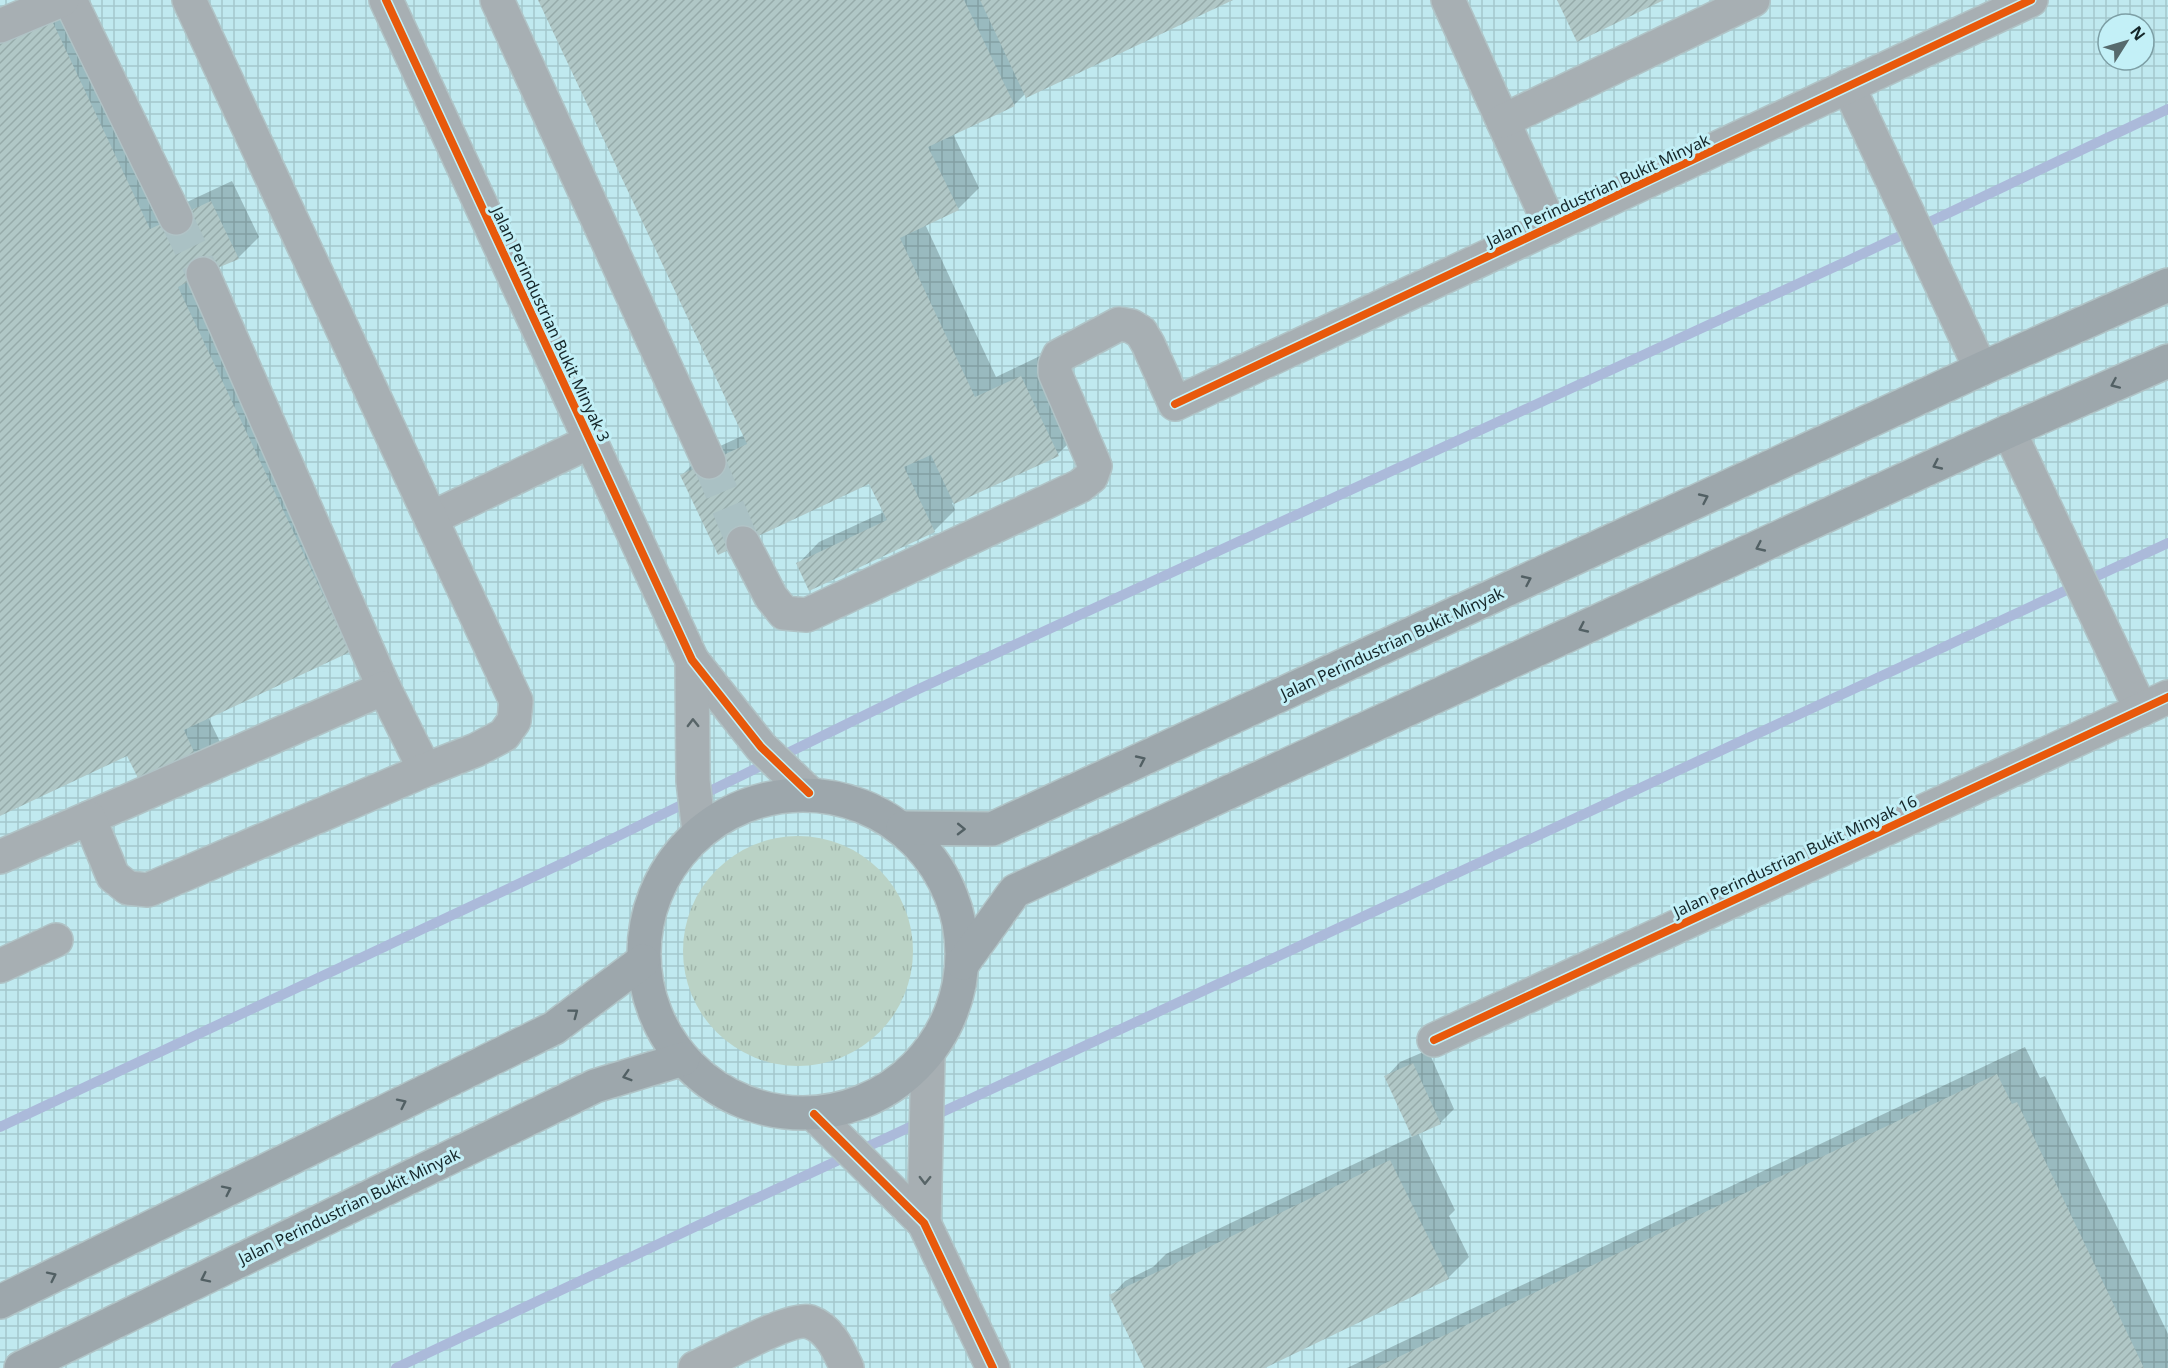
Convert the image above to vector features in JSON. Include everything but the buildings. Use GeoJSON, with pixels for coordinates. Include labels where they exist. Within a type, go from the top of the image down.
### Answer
{"type":"FeatureCollection","features":[{"type":"Feature","properties":{"kind":"main road","name":"Jalan Perindustrian Bukit Minyak"},"geometry":{"type":"LineString","coordinates":[[903,828],[992,830],[1981,369],[2168,285]]}},
{"type":"Feature","properties":{"kind":"main road"},"geometry":{"type":"LineString","coordinates":[[963,963],[1015,891],[2009,431],[2168,361]]}},
{"type":"Feature","properties":{"kind":"main road"},"geometry":{"type":"LineString","coordinates":[[809,793],[859,803],[903,828],[937,866],[958,912],[963,963],[953,1012],[928,1056],[894,1087],[853,1107],[814,1114],[774,1112],[724,1093],[683,1059],[654,1013],[643,961],[649,907],[697,808],[733,809],[770,796],[809,793]]}},
{"type":"Feature","properties":{"kind":"main road"},"geometry":{"type":"LineString","coordinates":[[0,1302],[554,1028],[643,961]]}},
{"type":"Feature","properties":{"kind":"main road","name":"Jalan Perindustrian Bukit Minyak"},"geometry":{"type":"LineString","coordinates":[[21,1368],[595,1086],[683,1059]]}},
{"type":"Feature","properties":{"kind":"street"},"geometry":{"type":"LineString","coordinates":[[0,26],[62,0]]}},
{"type":"Feature","properties":{"kind":"street"},"geometry":{"type":"LineString","coordinates":[[70,0],[176,218]]}},
{"type":"Feature","properties":{"kind":"street"},"geometry":{"type":"LineString","coordinates":[[89,818],[113,876],[128,888],[148,890],[476,750],[504,735],[514,721],[516,701],[189,0]]}},
{"type":"Feature","properties":{"kind":"street","name":"Jalan Perindustrian Bukit Minyak 3"},"geometry":{"type":"LineString","coordinates":[[386,0],[692,660]]}},
{"type":"Feature","properties":{"kind":"street"},"geometry":{"type":"LineString","coordinates":[[497,0],[709,462]]}},
{"type":"Feature","properties":{"kind":"street"},"geometry":{"type":"LineString","coordinates":[[1448,0],[1551,227]]}},
{"type":"Feature","properties":{"kind":"street"},"geometry":{"type":"LineString","coordinates":[[1503,121],[1753,0]]}},
{"type":"Feature","properties":{"kind":"street","name":"Jalan Perindustrian Bukit Minyak"},"geometry":{"type":"LineString","coordinates":[[743,543],[771,597],[784,613],[807,615],[1080,486],[1091,477],[1095,466],[1055,373],[1055,365],[1059,356],[1119,324],[1131,326],[1141,332],[1175,404],[2031,0]]}},
{"type":"Feature","properties":{"kind":"street"},"geometry":{"type":"LineString","coordinates":[[1848,86],[1981,369]]}},
{"type":"Feature","properties":{"kind":"street"},"geometry":{"type":"LineString","coordinates":[[202,274],[384,688],[425,770]]}},
{"type":"Feature","properties":{"kind":"street"},"geometry":{"type":"LineString","coordinates":[[2009,431],[2086,595],[2154,703]]}},
{"type":"Feature","properties":{"kind":"street"},"geometry":{"type":"LineString","coordinates":[[432,518],[591,441]]}},
{"type":"Feature","properties":{"kind":"street"},"geometry":{"type":"LineString","coordinates":[[692,660],[761,747],[809,793]]}},
{"type":"Feature","properties":{"kind":"street"},"geometry":{"type":"LineString","coordinates":[[692,660],[697,808]]}},
{"type":"Feature","properties":{"kind":"street"},"geometry":{"type":"LineString","coordinates":[[0,857],[384,688]]}},
{"type":"Feature","properties":{"kind":"street","name":"Jalan Perindustrian Bukit Minyak 16"},"geometry":{"type":"LineString","coordinates":[[1434,1040],[2154,703]]}},
{"type":"Feature","properties":{"kind":"street"},"geometry":{"type":"LineString","coordinates":[[0,966],[56,940]]}},
{"type":"Feature","properties":{"kind":"street"},"geometry":{"type":"LineString","coordinates":[[924,1223],[928,1056]]}},
{"type":"Feature","properties":{"kind":"street"},"geometry":{"type":"LineString","coordinates":[[814,1114],[924,1223],[993,1368]]}},
{"type":"Feature","properties":{"kind":"street"},"geometry":{"type":"LineString","coordinates":[[695,1368],[794,1322],[809,1322],[822,1329],[834,1341],[847,1368]]}},
{"type":"Feature","properties":{"kind":"shaded area"},"geometry":{"type":"Polygon","coordinates":[[[0,0],[2168,0],[2168,1368],[0,1368],[0,0]]]}},
{"type":"Feature","properties":{"kind":"green space"},"geometry":{"type":"Polygon","coordinates":[[[798,836],[820,838],[842,845],[871,862],[887,878],[908,918],[913,951],[911,973],[904,995],[887,1024],[871,1040],[831,1061],[798,1066],[776,1064],[754,1057],[725,1040],[709,1024],[688,984],[683,951],[685,929],[692,907],[709,878],[725,862],[765,841],[798,836]]]}},
{"type":"Feature","properties":{"kind":"waterway"},"geometry":{"type":"LineString","coordinates":[[0,1127],[561,864],[910,693],[1843,263],[2168,109]]}},
{"type":"Feature","properties":{"kind":"waterway"},"geometry":{"type":"LineString","coordinates":[[396,1368],[701,1224],[2168,543]]}},
{"type":"Feature","properties":{"kind":"tunnel"},"geometry":{"type":"LineString","coordinates":[[176,218],[203,274]]}},
{"type":"Feature","properties":{"kind":"tunnel"},"geometry":{"type":"LineString","coordinates":[[709,462],[743,543]]}},
{"type":"Feature","properties":{"kind":"cycle path"},"geometry":{"type":"LineString","coordinates":[[386,0],[692,660],[761,747],[809,793]]}},
{"type":"Feature","properties":{"kind":"cycle path"},"geometry":{"type":"LineString","coordinates":[[1175,404],[2031,0]]}},
{"type":"Feature","properties":{"kind":"cycle path"},"geometry":{"type":"LineString","coordinates":[[1434,1040],[2168,697]]}},
{"type":"Feature","properties":{"kind":"cycle path"},"geometry":{"type":"LineString","coordinates":[[814,1114],[924,1223],[993,1368]]}}]}
